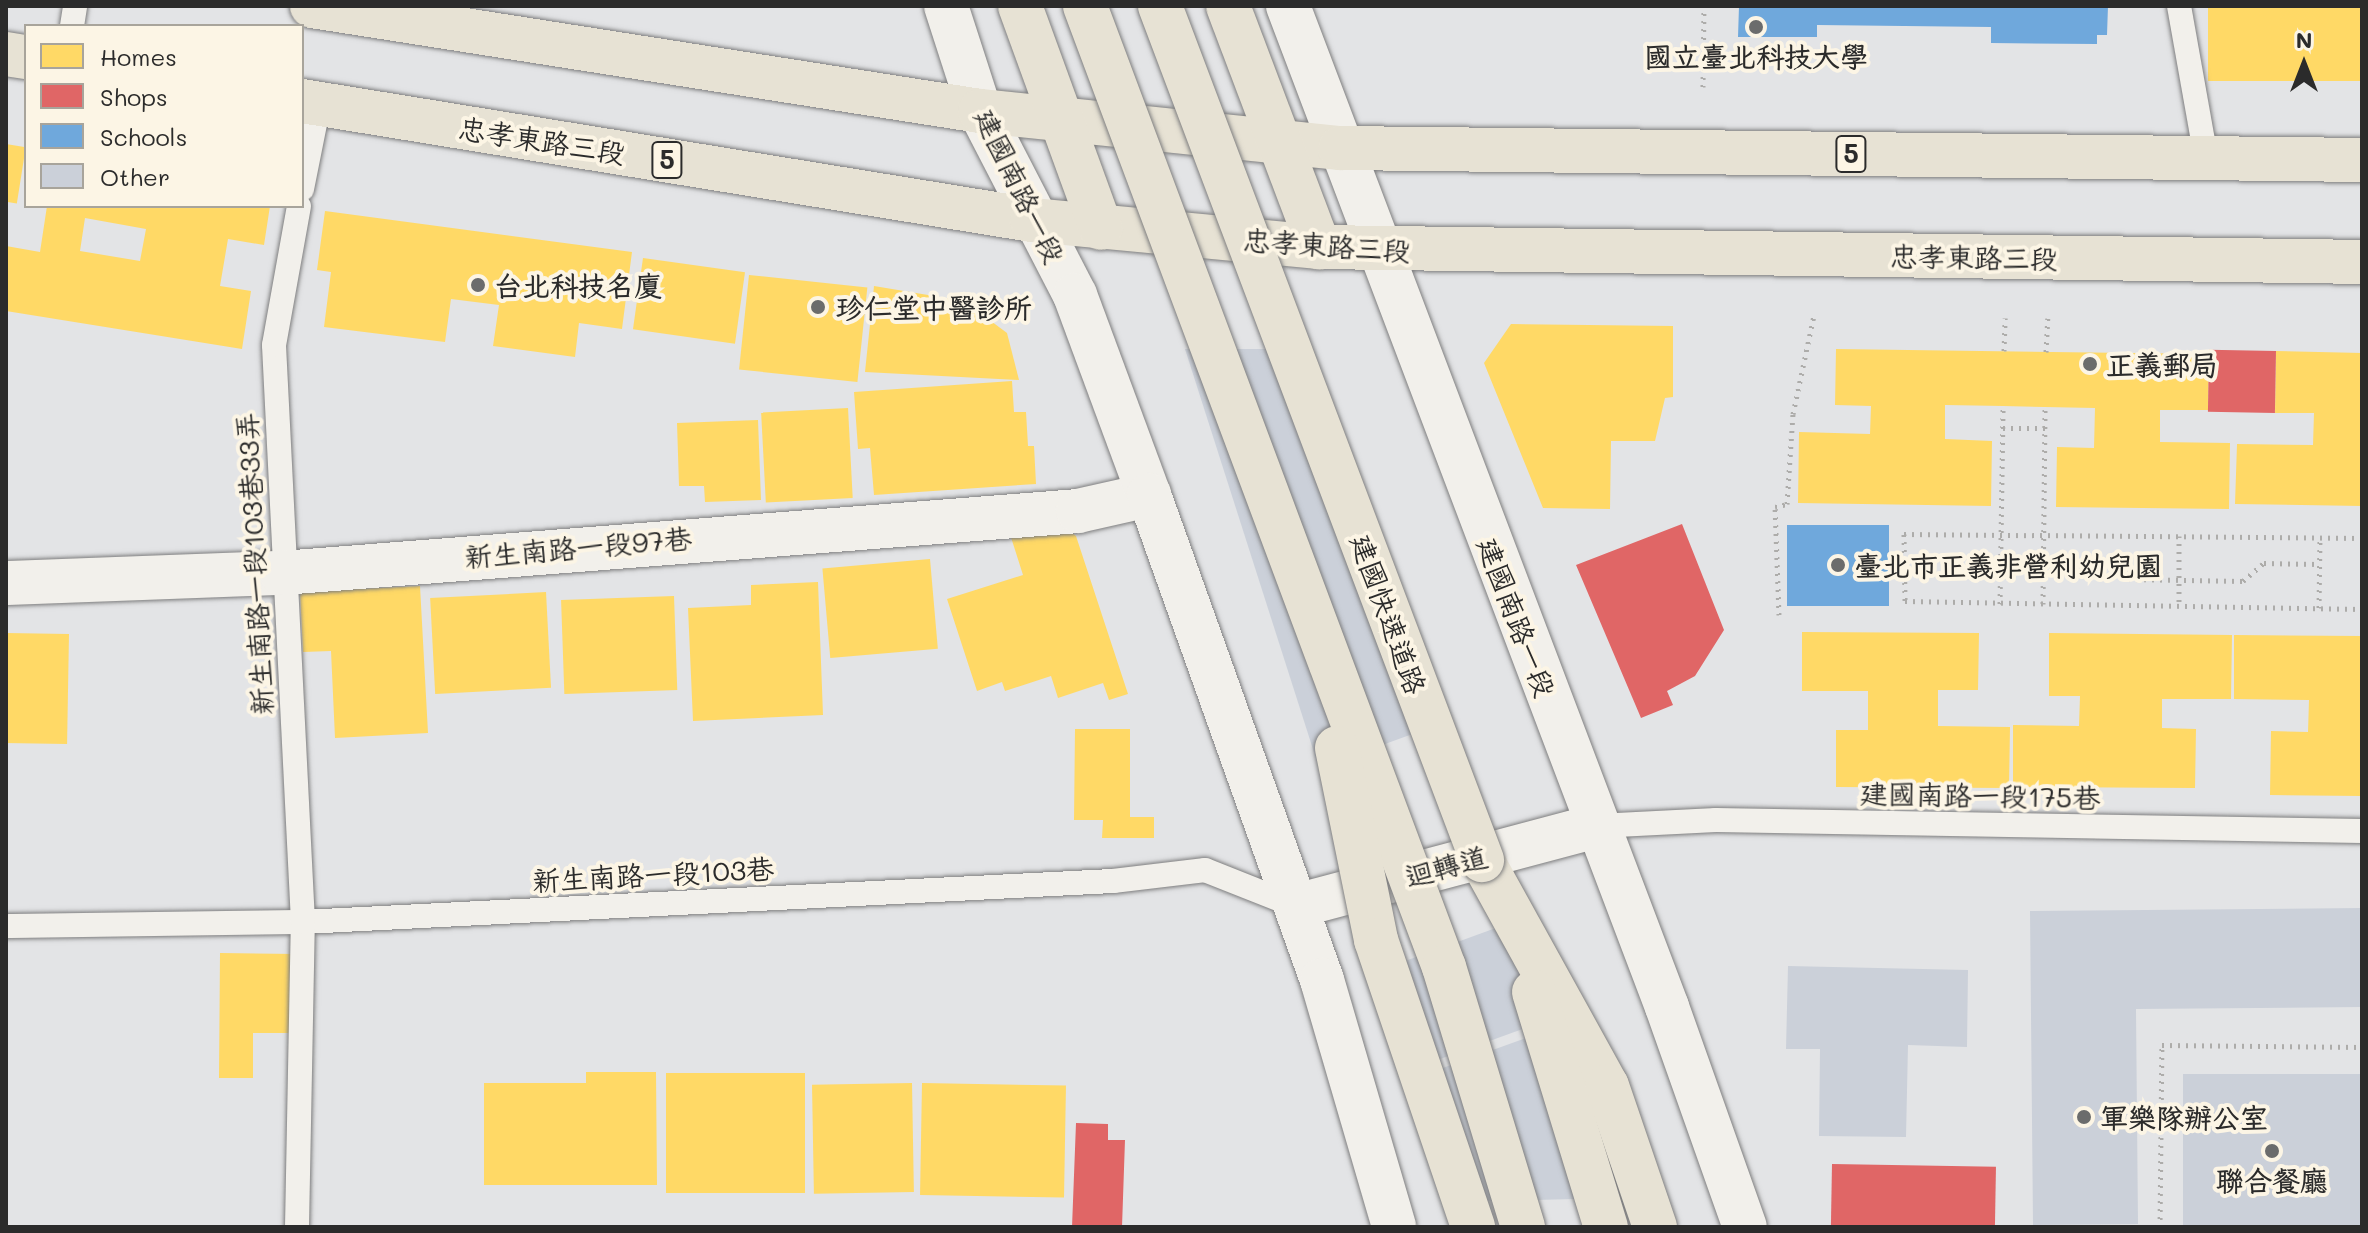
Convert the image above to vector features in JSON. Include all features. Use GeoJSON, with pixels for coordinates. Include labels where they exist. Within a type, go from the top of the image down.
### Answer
{"type":"FeatureCollection","features":[{"type":"Feature","properties":{"kind":"main road","name":"5"},"geometry":{"type":"LineString","coordinates":[[312,6],[980,111],[1340,148],[2362,160]]}},
{"type":"Feature","properties":{"kind":"main road"},"geometry":{"type":"LineString","coordinates":[[1085,6],[1313,628],[1444,967],[1523,1227]]}},
{"type":"Feature","properties":{"kind":"main road","name":"建國快速道路"},"geometry":{"type":"LineString","coordinates":[[1160,6],[1532,987],[1606,1227]]}},
{"type":"Feature","properties":{"kind":"main road"},"geometry":{"type":"LineString","coordinates":[[1228,6],[1319,247]]}},
{"type":"Feature","properties":{"kind":"main road"},"geometry":{"type":"LineString","coordinates":[[1022,15],[1064,120],[1101,228]]}},
{"type":"Feature","properties":{"kind":"main road","name":"忠孝東路三段"},"geometry":{"type":"LineString","coordinates":[[310,102],[1032,220],[1319,247],[1378,251],[2362,262]]}},
{"type":"Feature","properties":{"kind":"main road"},"geometry":{"type":"LineString","coordinates":[[1313,628],[1376,940],[1473,1227]]}},
{"type":"Feature","properties":{"kind":"main road"},"geometry":{"type":"LineString","coordinates":[[1482,860],[1607,1086],[1655,1227]]}},
{"type":"Feature","properties":{"kind":"street","name":"建國南路一段"},"geometry":{"type":"LineString","coordinates":[[946,6],[980,111],[1032,220],[1075,295],[1149,495],[1296,906],[1394,1227]]}},
{"type":"Feature","properties":{"kind":"street","name":"建國南路一段"},"geometry":{"type":"LineString","coordinates":[[1288,6],[1745,1227]]}},
{"type":"Feature","properties":{"kind":"street","name":"新生南路一段97巷"},"geometry":{"type":"LineString","coordinates":[[6,583],[282,573],[1078,511],[1149,495]]}},
{"type":"Feature","properties":{"kind":"street","name":"迴轉道"},"geometry":{"type":"LineString","coordinates":[[1296,906],[1597,826]]}},
{"type":"Feature","properties":{"kind":"lane"},"geometry":{"type":"LineString","coordinates":[[1241,6],[1248,60]]}},
{"type":"Feature","properties":{"kind":"lane"},"geometry":{"type":"LineString","coordinates":[[2179,6],[2206,158]]}},
{"type":"Feature","properties":{"kind":"lane"},"geometry":{"type":"LineString","coordinates":[[304,167],[310,102]]}},
{"type":"Feature","properties":{"kind":"lane","name":"新生南路一段103巷33弄"},"geometry":{"type":"LineString","coordinates":[[297,1227],[303,922],[282,573],[274,345],[299,208]]}},
{"type":"Feature","properties":{"kind":"lane","name":"建國南路一段175巷"},"geometry":{"type":"LineString","coordinates":[[1597,826],[1716,820],[2362,831]]}},
{"type":"Feature","properties":{"kind":"lane","name":"新生南路一段103巷"},"geometry":{"type":"LineString","coordinates":[[6,926],[303,922],[1113,881],[1205,870],[1296,906]]}},
{"type":"Feature","properties":{"kind":"path"},"geometry":{"type":"LineString","coordinates":[[1703,87],[1704,6]]}},
{"type":"Feature","properties":{"kind":"path"},"geometry":{"type":"LineString","coordinates":[[1779,615],[1775,507],[1787,504],[1793,414],[1814,315]]}},
{"type":"Feature","properties":{"kind":"path"},"geometry":{"type":"LineString","coordinates":[[2004,351],[2005,318]]}},
{"type":"Feature","properties":{"kind":"path"},"geometry":{"type":"LineString","coordinates":[[2046,352],[2048,318]]}},
{"type":"Feature","properties":{"kind":"path"},"geometry":{"type":"LineString","coordinates":[[2000,604],[2003,406]]}},
{"type":"Feature","properties":{"kind":"path"},"geometry":{"type":"LineString","coordinates":[[2043,604],[2045,407]]}},
{"type":"Feature","properties":{"kind":"path"},"geometry":{"type":"LineString","coordinates":[[2003,428],[2045,428]]}},
{"type":"Feature","properties":{"kind":"path"},"geometry":{"type":"LineString","coordinates":[[2362,538],[1904,534],[1905,601],[2362,609]]}},
{"type":"Feature","properties":{"kind":"path"},"geometry":{"type":"LineString","coordinates":[[2179,536],[2179,606]]}},
{"type":"Feature","properties":{"kind":"path"},"geometry":{"type":"LineString","coordinates":[[2319,608],[2320,538]]}},
{"type":"Feature","properties":{"kind":"path"},"geometry":{"type":"LineString","coordinates":[[2043,560],[2102,560],[2128,579],[2243,581],[2264,563],[2319,564]]}},
{"type":"Feature","properties":{"kind":"path"},"geometry":{"type":"LineString","coordinates":[[2160,1227],[2162,1045],[2362,1047]]}},
{"type":"Feature","properties":{"kind":"building: Homes"},"geometry":{"type":"Polygon","coordinates":[[[2208,6],[2362,6],[2362,81],[2208,81],[2208,6]]]}},
{"type":"Feature","properties":{"kind":"building: Homes"},"geometry":{"type":"Polygon","coordinates":[[[6,144],[24,147],[17,203],[6,202],[6,144]]]}},
{"type":"Feature","properties":{"kind":"building: Homes"},"geometry":{"type":"Polygon","coordinates":[[[47,208],[270,208],[264,245],[228,239],[220,286],[251,291],[242,349],[6,311],[6,246],[40,252],[47,208]],[[85,218],[80,251],[140,261],[146,229],[85,218]]]}},
{"type":"Feature","properties":{"kind":"building: Homes","name":"台北科技名廈"},"geometry":{"type":"Polygon","coordinates":[[[325,211],[632,252],[622,329],[579,323],[575,357],[493,346],[499,305],[451,299],[445,342],[324,327],[331,272],[317,270],[325,211]]]}},
{"type":"Feature","properties":{"kind":"building: Homes"},"geometry":{"type":"Polygon","coordinates":[[[643,258],[745,272],[735,344],[633,329],[643,258]]]}},
{"type":"Feature","properties":{"kind":"building: Homes"},"geometry":{"type":"Polygon","coordinates":[[[749,275],[867,287],[857,382],[739,369],[749,275]]]}},
{"type":"Feature","properties":{"kind":"building: Homes"},"geometry":{"type":"Polygon","coordinates":[[[874,286],[964,301],[1007,333],[1019,380],[865,372],[874,286]]]}},
{"type":"Feature","properties":{"kind":"building: Homes"},"geometry":{"type":"Polygon","coordinates":[[[1511,324],[1673,326],[1673,397],[1665,398],[1655,441],[1611,441],[1610,509],[1543,508],[1484,363],[1511,324]]]}},
{"type":"Feature","properties":{"kind":"building: Homes"},"geometry":{"type":"Polygon","coordinates":[[[1836,349],[2209,354],[2208,410],[2160,410],[2160,442],[2230,443],[2229,509],[2056,507],[2057,447],[2094,448],[2095,408],[1945,405],[1945,439],[1992,441],[1991,506],[1798,503],[1799,432],[1870,434],[1871,406],[1835,405],[1836,349]]]}},
{"type":"Feature","properties":{"kind":"building: Homes"},"geometry":{"type":"Polygon","coordinates":[[[2276,351],[2362,353],[2362,506],[2235,504],[2237,444],[2313,445],[2314,413],[2275,413],[2276,351]]]}},
{"type":"Feature","properties":{"kind":"building: Homes"},"geometry":{"type":"Polygon","coordinates":[[[1012,381],[1014,412],[1026,412],[1028,446],[1034,446],[1036,484],[874,495],[870,448],[858,449],[854,392],[1012,381]]]}},
{"type":"Feature","properties":{"kind":"building: Homes"},"geometry":{"type":"Polygon","coordinates":[[[848,408],[853,498],[766,502],[761,413],[848,408]]]}},
{"type":"Feature","properties":{"kind":"building: Homes"},"geometry":{"type":"Polygon","coordinates":[[[758,420],[761,500],[705,502],[704,486],[679,486],[677,423],[758,420]]]}},
{"type":"Feature","properties":{"kind":"building: Homes"},"geometry":{"type":"Polygon","coordinates":[[[1059,523],[1076,536],[1128,694],[1109,700],[1103,683],[1058,698],[1051,676],[1005,691],[1002,682],[977,691],[947,599],[1023,575],[1009,531],[1059,523]]]}},
{"type":"Feature","properties":{"kind":"building: Homes"},"geometry":{"type":"Polygon","coordinates":[[[930,559],[938,649],[830,658],[822,568],[930,559]]]}},
{"type":"Feature","properties":{"kind":"building: Homes"},"geometry":{"type":"Polygon","coordinates":[[[818,582],[823,715],[693,721],[688,608],[751,605],[751,585],[818,582]]]}},
{"type":"Feature","properties":{"kind":"building: Homes"},"geometry":{"type":"Polygon","coordinates":[[[420,586],[428,733],[335,738],[331,651],[303,652],[300,592],[420,586]]]}},
{"type":"Feature","properties":{"kind":"building: Homes"},"geometry":{"type":"Polygon","coordinates":[[[546,592],[551,688],[435,694],[430,598],[546,592]]]}},
{"type":"Feature","properties":{"kind":"building: Homes"},"geometry":{"type":"Polygon","coordinates":[[[674,596],[677,690],[564,694],[561,600],[674,596]]]}},
{"type":"Feature","properties":{"kind":"building: Homes"},"geometry":{"type":"Polygon","coordinates":[[[1802,632],[1979,633],[1978,690],[1938,690],[1938,726],[2010,727],[2009,788],[1836,787],[1836,730],[1868,730],[1868,691],[1802,691],[1802,632]]]}},
{"type":"Feature","properties":{"kind":"building: Homes"},"geometry":{"type":"Polygon","coordinates":[[[6,633],[69,634],[67,744],[6,743],[6,633]]]}},
{"type":"Feature","properties":{"kind":"building: Homes"},"geometry":{"type":"Polygon","coordinates":[[[2049,633],[2232,635],[2231,699],[2162,699],[2162,728],[2196,729],[2195,788],[2013,787],[2013,725],[2079,726],[2080,696],[2049,696],[2049,633]]]}},
{"type":"Feature","properties":{"kind":"building: Homes"},"geometry":{"type":"Polygon","coordinates":[[[2234,635],[2362,636],[2362,796],[2270,795],[2271,731],[2308,732],[2309,700],[2234,699],[2234,635]]]}},
{"type":"Feature","properties":{"kind":"building: Homes"},"geometry":{"type":"Polygon","coordinates":[[[1075,729],[1130,729],[1130,817],[1154,817],[1154,838],[1102,838],[1103,820],[1074,820],[1075,729]]]}},
{"type":"Feature","properties":{"kind":"building: Homes"},"geometry":{"type":"Polygon","coordinates":[[[220,953],[297,954],[296,1033],[253,1033],[253,1078],[219,1078],[220,953]]]}},
{"type":"Feature","properties":{"kind":"building: Homes"},"geometry":{"type":"Polygon","coordinates":[[[586,1072],[656,1072],[657,1185],[484,1185],[484,1083],[586,1083],[586,1072]]]}},
{"type":"Feature","properties":{"kind":"building: Homes"},"geometry":{"type":"Polygon","coordinates":[[[666,1073],[805,1073],[805,1193],[666,1193],[666,1073]]]}},
{"type":"Feature","properties":{"kind":"building: Homes"},"geometry":{"type":"Polygon","coordinates":[[[912,1083],[914,1192],[814,1194],[812,1085],[912,1083]]]}},
{"type":"Feature","properties":{"kind":"building: Homes"},"geometry":{"type":"Polygon","coordinates":[[[922,1083],[1066,1086],[1064,1197],[920,1195],[922,1083]]]}},
{"type":"Feature","properties":{"kind":"building: Shops"},"geometry":{"type":"Polygon","coordinates":[[[2209,350],[2276,351],[2275,413],[2208,412],[2209,350]]]}},
{"type":"Feature","properties":{"kind":"building: Shops"},"geometry":{"type":"Polygon","coordinates":[[[1682,524],[1724,630],[1695,676],[1667,691],[1673,705],[1641,718],[1576,565],[1682,524]]]}},
{"type":"Feature","properties":{"kind":"building: Shops"},"geometry":{"type":"Polygon","coordinates":[[[1076,1123],[1108,1124],[1108,1140],[1125,1140],[1122,1227],[1072,1227],[1076,1123]]]}},
{"type":"Feature","properties":{"kind":"building: Shops"},"geometry":{"type":"Polygon","coordinates":[[[1832,1164],[1996,1167],[1995,1227],[1831,1227],[1832,1164]]]}},
{"type":"Feature","properties":{"kind":"building: Schools"},"geometry":{"type":"Polygon","coordinates":[[[1739,6],[2108,6],[2107,35],[2097,35],[2097,44],[1991,43],[1991,27],[1817,25],[1817,37],[1738,37],[1739,6]]]}},
{"type":"Feature","properties":{"kind":"building: Schools","name":"臺北市正義非營利幼兒園"},"geometry":{"type":"Polygon","coordinates":[[[1787,525],[1889,525],[1889,606],[1787,606],[1787,525]]]}},
{"type":"Feature","properties":{"kind":"building: Other"},"geometry":{"type":"Polygon","coordinates":[[[1185,349],[1313,349],[1451,720],[1319,768],[1185,349]]]}},
{"type":"Feature","properties":{"kind":"building: Other","name":"軍樂隊辦公室"},"geometry":{"type":"Polygon","coordinates":[[[2362,908],[2362,1007],[2136,1009],[2138,1224],[2033,1225],[2030,911],[2362,908]]]}},
{"type":"Feature","properties":{"kind":"building: Other"},"geometry":{"type":"Polygon","coordinates":[[[1537,913],[1573,1011],[1433,1062],[1397,964],[1537,913]]]}},
{"type":"Feature","properties":{"kind":"building: Other"},"geometry":{"type":"Polygon","coordinates":[[[1788,966],[1968,970],[1967,1047],[1908,1045],[1906,1137],[1819,1136],[1820,1049],[1786,1049],[1788,966]]]}},
{"type":"Feature","properties":{"kind":"building: Other"},"geometry":{"type":"Polygon","coordinates":[[[1562,1025],[1616,1198],[1487,1201],[1440,1069],[1562,1025]]]}},
{"type":"Feature","properties":{"kind":"building: Other","name":"聯合餐廳"},"geometry":{"type":"Polygon","coordinates":[[[2183,1074],[2362,1074],[2362,1227],[2183,1227],[2183,1074]]]}},
{"type":"Feature","properties":{"kind":"place","name":"國立臺北科技大學"},"geometry":{"type":"Point","coordinates":[1756,27]}},
{"type":"Feature","properties":{"kind":"place","name":"台北科技名廈"},"geometry":{"type":"Point","coordinates":[478,285]}},
{"type":"Feature","properties":{"kind":"place","name":"珍仁堂中醫診所"},"geometry":{"type":"Point","coordinates":[818,307]}},
{"type":"Feature","properties":{"kind":"place","name":"正義郵局"},"geometry":{"type":"Point","coordinates":[2090,364]}},
{"type":"Feature","properties":{"kind":"place","name":"臺北市正義非營利幼兒園"},"geometry":{"type":"Point","coordinates":[1838,565]}},
{"type":"Feature","properties":{"kind":"place","name":"軍樂隊辦公室"},"geometry":{"type":"Point","coordinates":[2084,1117]}},
{"type":"Feature","properties":{"kind":"place","name":"聯合餐廳"},"geometry":{"type":"Point","coordinates":[2272,1151]}}]}
